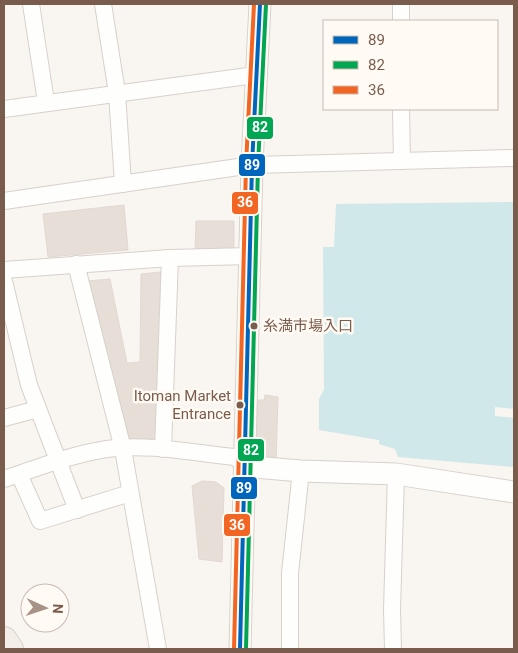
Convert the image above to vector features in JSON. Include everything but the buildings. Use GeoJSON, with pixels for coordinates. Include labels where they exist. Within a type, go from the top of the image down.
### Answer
{"type":"FeatureCollection","features":[{"type":"Feature","properties":{"kind":"main road"},"geometry":{"type":"LineString","coordinates":[[4,640],[10,649]]}},
{"type":"Feature","properties":{"kind":"street"},"geometry":{"type":"LineString","coordinates":[[31,4],[46,102]]}},
{"type":"Feature","properties":{"kind":"street"},"geometry":{"type":"LineString","coordinates":[[104,4],[117,94],[123,184]]}},
{"type":"Feature","properties":{"kind":"street"},"geometry":{"type":"LineString","coordinates":[[240,649],[252,165],[260,4]]}},
{"type":"Feature","properties":{"kind":"street"},"geometry":{"type":"LineString","coordinates":[[401,4],[401,20]]}},
{"type":"Feature","properties":{"kind":"street"},"geometry":{"type":"LineString","coordinates":[[4,108],[256,74]]}},
{"type":"Feature","properties":{"kind":"street"},"geometry":{"type":"LineString","coordinates":[[402,110],[402,161]]}},
{"type":"Feature","properties":{"kind":"street"},"geometry":{"type":"LineString","coordinates":[[4,201],[252,165],[514,158]]}},
{"type":"Feature","properties":{"kind":"street"},"geometry":{"type":"LineString","coordinates":[[4,270],[170,258],[250,256]]}},
{"type":"Feature","properties":{"kind":"street"},"geometry":{"type":"LineString","coordinates":[[164,449],[170,258]]}},
{"type":"Feature","properties":{"kind":"street"},"geometry":{"type":"LineString","coordinates":[[76,264],[123,449],[158,649]]}},
{"type":"Feature","properties":{"kind":"street"},"geometry":{"type":"LineString","coordinates":[[4,281],[29,385],[76,510]]}},
{"type":"Feature","properties":{"kind":"street"},"geometry":{"type":"LineString","coordinates":[[4,418],[38,409]]}},
{"type":"Feature","properties":{"kind":"street"},"geometry":{"type":"LineString","coordinates":[[130,493],[40,522],[11,476],[108,449],[164,449],[234,457],[253,467],[301,471],[396,474],[514,492]]}},
{"type":"Feature","properties":{"kind":"street"},"geometry":{"type":"LineString","coordinates":[[290,649],[290,573],[301,471]]}},
{"type":"Feature","properties":{"kind":"street"},"geometry":{"type":"LineString","coordinates":[[393,649],[392,610],[396,474]]}},
{"type":"Feature","properties":{"kind":"water"},"geometry":{"type":"Polygon","coordinates":[[[514,202],[514,409],[495,407],[495,416],[514,418],[514,467],[398,457],[395,449],[379,444],[379,440],[319,430],[319,399],[324,389],[323,247],[334,247],[336,204],[514,202]]]}},
{"type":"Feature","properties":{"kind":"transit line","name":"36"},"geometry":{"type":"LineString","coordinates":[[234,649],[246,165],[254,4]]}},
{"type":"Feature","properties":{"kind":"transit line","name":"89"},"geometry":{"type":"LineString","coordinates":[[240,649],[252,165],[260,4]]}},
{"type":"Feature","properties":{"kind":"transit line","name":"82"},"geometry":{"type":"LineString","coordinates":[[246,649],[258,165],[266,4]]}},
{"type":"Feature","properties":{"kind":"place","name":"糸満市場入口"},"geometry":{"type":"Point","coordinates":[254,326]}},
{"type":"Feature","properties":{"kind":"place","name":"Itoman Market Entrance"},"geometry":{"type":"Point","coordinates":[240,405]}}]}
